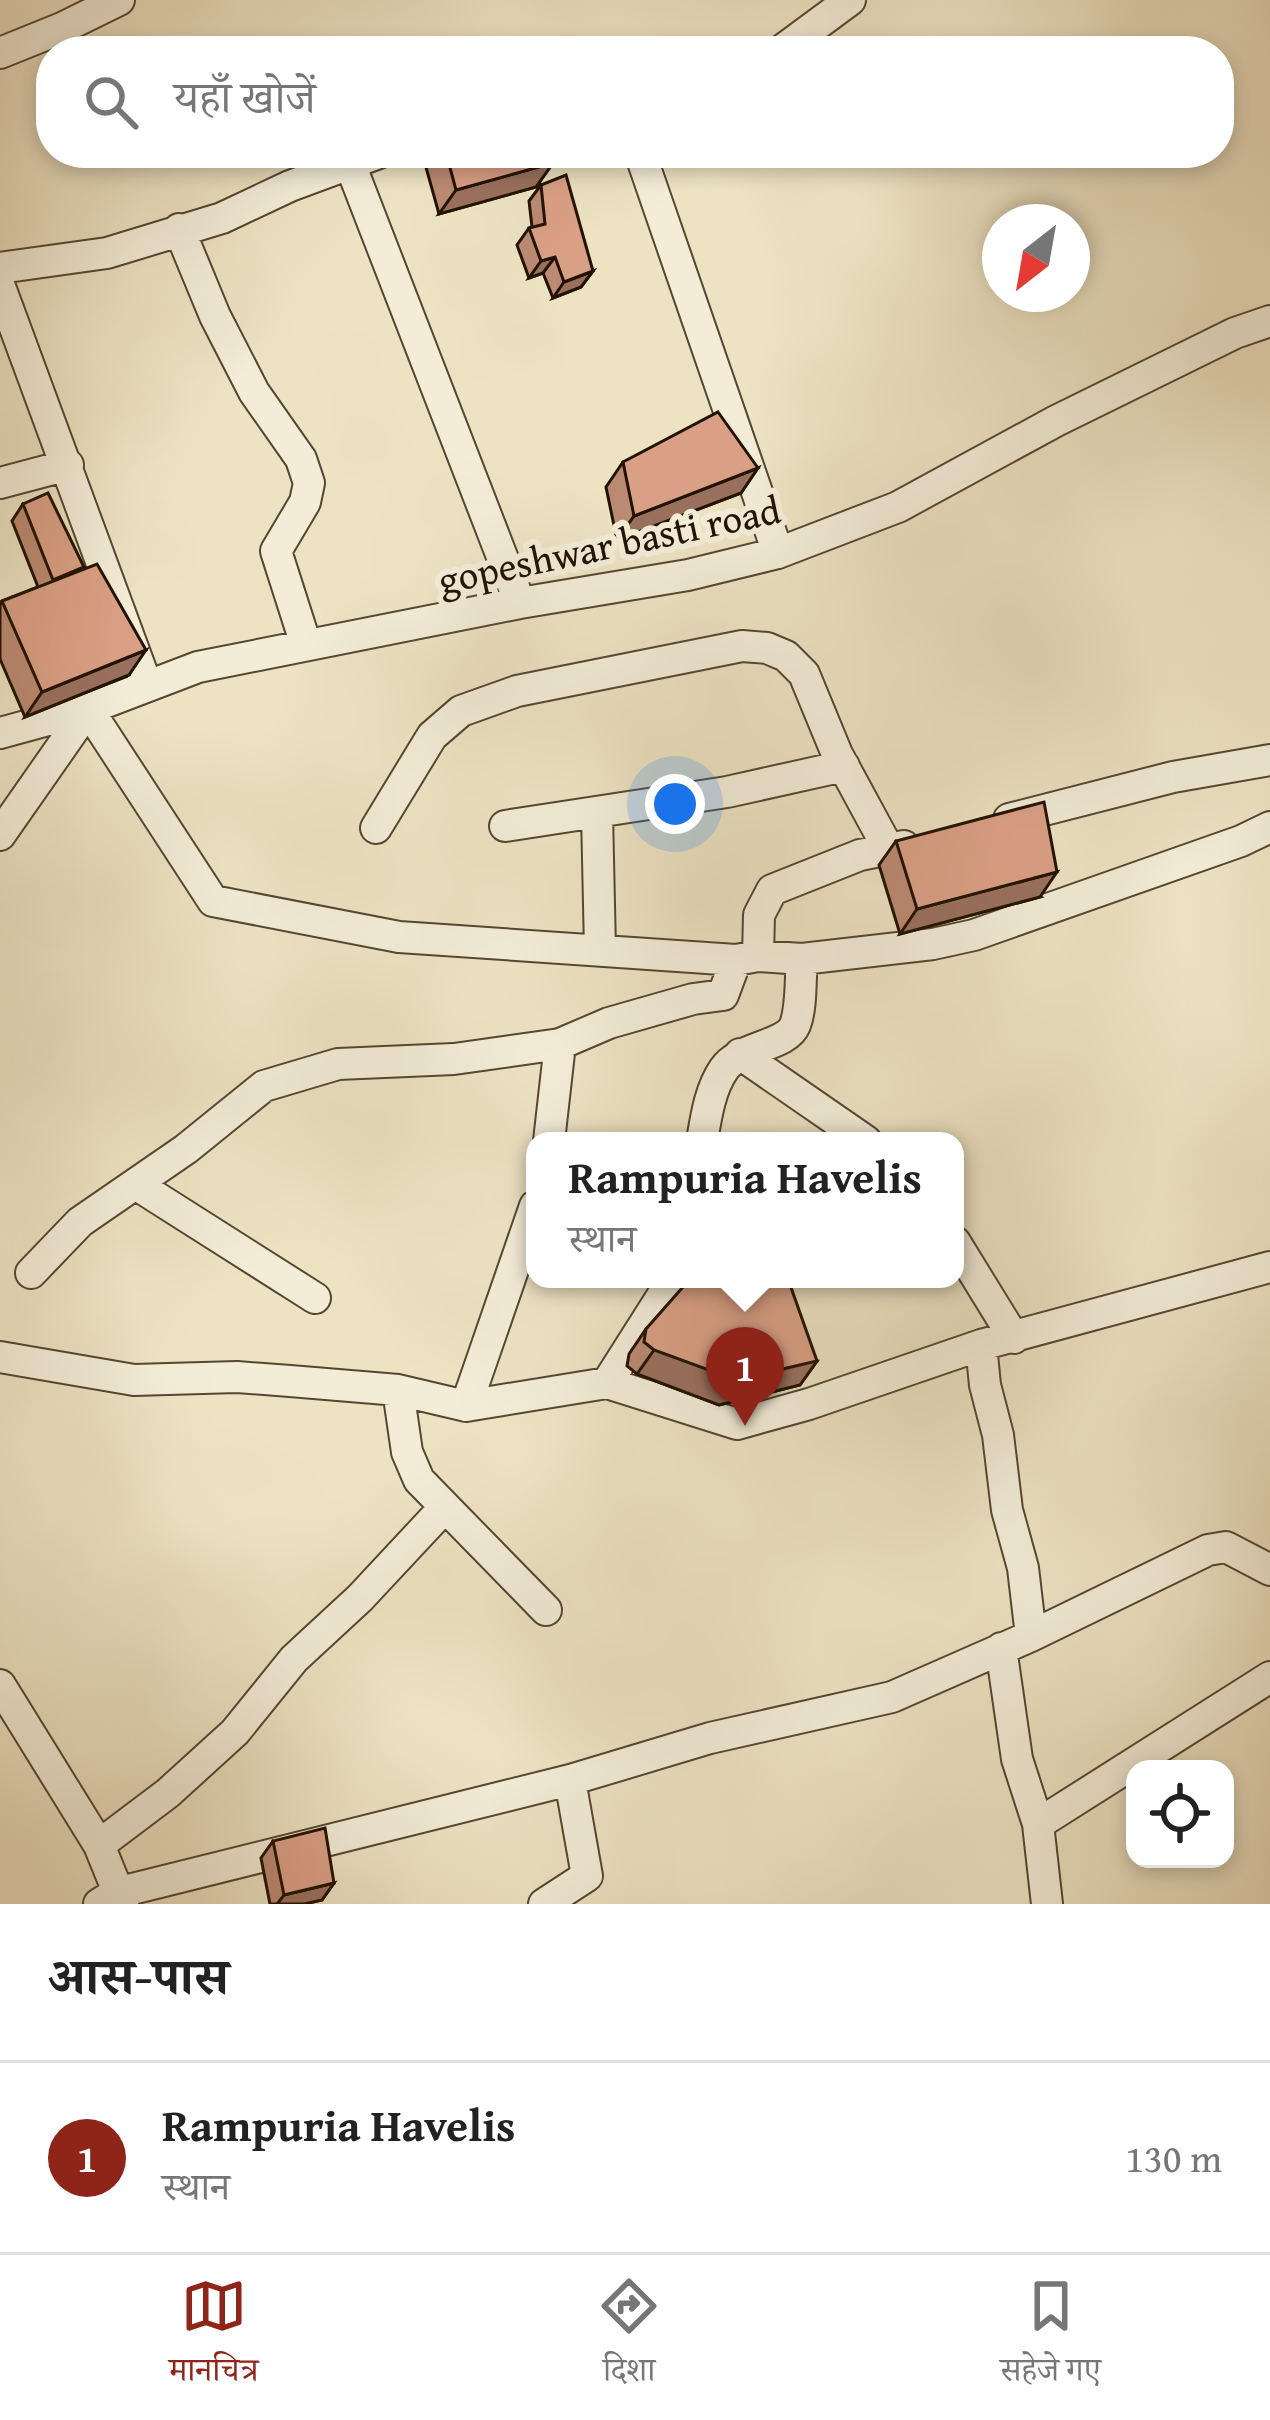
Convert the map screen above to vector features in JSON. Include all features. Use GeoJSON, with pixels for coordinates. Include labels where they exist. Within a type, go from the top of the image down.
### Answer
{"type":"FeatureCollection","features":[{"type":"Feature","properties":{"kind":"street"},"geometry":{"type":"LineString","coordinates":[[37,36],[119,0]]}},
{"type":"Feature","properties":{"kind":"street"},"geometry":{"type":"LineString","coordinates":[[801,36],[850,0]]}},
{"type":"Feature","properties":{"kind":"street"},"geometry":{"type":"LineString","coordinates":[[0,52],[36,36]]}},
{"type":"Feature","properties":{"kind":"street"},"geometry":{"type":"LineString","coordinates":[[0,268],[107,253],[222,218],[339,168]]}},
{"type":"Feature","properties":{"kind":"street"},"geometry":{"type":"LineString","coordinates":[[352,168],[520,603]]}},
{"type":"Feature","properties":{"kind":"street"},"geometry":{"type":"LineString","coordinates":[[645,168],[778,553]]}},
{"type":"Feature","properties":{"kind":"street"},"geometry":{"type":"LineString","coordinates":[[179,229],[214,316],[254,392],[301,459],[309,483],[305,502],[276,551],[306,645]]}},
{"type":"Feature","properties":{"kind":"street"},"geometry":{"type":"LineString","coordinates":[[0,287],[147,686]]}},
{"type":"Feature","properties":{"kind":"street","name":"gopeshwar basti road"},"geometry":{"type":"LineString","coordinates":[[0,734],[88,709],[198,667],[688,575],[778,553],[898,507],[1056,421],[1235,332],[1270,322]]}},
{"type":"Feature","properties":{"kind":"street"},"geometry":{"type":"LineString","coordinates":[[0,483],[68,465]]}},
{"type":"Feature","properties":{"kind":"street"},"geometry":{"type":"LineString","coordinates":[[376,828],[432,736],[460,711],[517,691],[742,646],[786,656],[804,674],[844,766],[890,850]]}},
{"type":"Feature","properties":{"kind":"street"},"geometry":{"type":"LineString","coordinates":[[0,835],[88,709],[213,901],[400,938],[802,959],[974,935],[1270,827]]}},
{"type":"Feature","properties":{"kind":"street"},"geometry":{"type":"LineString","coordinates":[[987,825],[1068,801],[1270,760]]}},
{"type":"Feature","properties":{"kind":"street"},"geometry":{"type":"LineString","coordinates":[[505,826],[727,792],[844,766]]}},
{"type":"Feature","properties":{"kind":"street"},"geometry":{"type":"LineString","coordinates":[[597,813],[600,950]]}},
{"type":"Feature","properties":{"kind":"street"},"geometry":{"type":"LineString","coordinates":[[31,1273],[80,1222],[137,1185],[263,1086],[338,1064],[454,1059],[560,1045],[609,1023],[723,995],[747,958],[772,890],[860,855],[926,842]]}},
{"type":"Feature","properties":{"kind":"street"},"geometry":{"type":"LineString","coordinates":[[703,1132],[724,1068],[740,1054],[788,1035],[796,1024],[802,959]]}},
{"type":"Feature","properties":{"kind":"street"},"geometry":{"type":"LineString","coordinates":[[550,1132],[560,1045]]}},
{"type":"Feature","properties":{"kind":"street"},"geometry":{"type":"LineString","coordinates":[[740,1054],[853,1132]]}},
{"type":"Feature","properties":{"kind":"street"},"geometry":{"type":"LineString","coordinates":[[137,1185],[315,1298]]}},
{"type":"Feature","properties":{"kind":"street"},"geometry":{"type":"LineString","coordinates":[[466,1406],[526,1232]]}},
{"type":"Feature","properties":{"kind":"street"},"geometry":{"type":"LineString","coordinates":[[964,1257],[1014,1338]]}},
{"type":"Feature","properties":{"kind":"street"},"geometry":{"type":"LineString","coordinates":[[0,1357],[134,1380],[237,1378],[398,1390],[466,1406],[607,1383],[737,1424],[981,1345],[1270,1267]]}},
{"type":"Feature","properties":{"kind":"street"},"geometry":{"type":"LineString","coordinates":[[607,1383],[667,1288]]}},
{"type":"Feature","properties":{"kind":"street"},"geometry":{"type":"LineString","coordinates":[[981,1345],[1007,1510],[1023,1568],[1031,1636]]}},
{"type":"Feature","properties":{"kind":"street"},"geometry":{"type":"LineString","coordinates":[[398,1390],[407,1452],[419,1480],[545,1610]]}},
{"type":"Feature","properties":{"kind":"street"},"geometry":{"type":"LineString","coordinates":[[99,1846],[168,1793],[235,1732],[294,1659],[388,1570],[444,1508]]}},
{"type":"Feature","properties":{"kind":"street"},"geometry":{"type":"LineString","coordinates":[[0,1685],[99,1846],[113,1900],[570,1780],[710,1738],[892,1697],[1208,1550],[1226,1547],[1270,1570]]}},
{"type":"Feature","properties":{"kind":"street"},"geometry":{"type":"LineString","coordinates":[[1001,1648],[1017,1759],[1038,1824],[1047,1904]]}},
{"type":"Feature","properties":{"kind":"street"},"geometry":{"type":"LineString","coordinates":[[1038,1824],[1270,1677]]}},
{"type":"Feature","properties":{"kind":"street"},"geometry":{"type":"LineString","coordinates":[[544,1904],[586,1876],[570,1780]]}},
{"type":"Feature","properties":{"kind":"building"},"geometry":{"type":"Polygon","coordinates":[[[450,168],[535,168],[456,190],[450,168]]]}},
{"type":"Feature","properties":{"kind":"building"},"geometry":{"type":"Polygon","coordinates":[[[566,175],[593,271],[564,282],[555,257],[541,261],[529,228],[545,224],[541,185],[566,175]]]}},
{"type":"Feature","properties":{"kind":"building"},"geometry":{"type":"Polygon","coordinates":[[[718,412],[758,468],[634,516],[623,462],[718,412]]]}},
{"type":"Feature","properties":{"kind":"building"},"geometry":{"type":"Polygon","coordinates":[[[48,493],[84,567],[53,580],[23,504],[48,493]]]}},
{"type":"Feature","properties":{"kind":"building"},"geometry":{"type":"Polygon","coordinates":[[[97,564],[146,650],[42,692],[2,601],[97,564]]]}},
{"type":"Feature","properties":{"kind":"building"},"geometry":{"type":"Polygon","coordinates":[[[1044,802],[1057,872],[917,909],[896,841],[1044,802]]]}},
{"type":"Feature","properties":{"kind":"building"},"geometry":{"type":"Polygon","coordinates":[[[682,1288],[791,1288],[817,1361],[736,1380],[654,1350],[644,1342],[646,1329],[682,1288]]]}},
{"type":"Feature","properties":{"kind":"building"},"geometry":{"type":"Polygon","coordinates":[[[325,1828],[334,1883],[284,1895],[273,1841],[325,1828]]]}},
{"type":"Feature","properties":{"kind":"place","name":"Rampuria Havelis"},"geometry":{"type":"Point","coordinates":[745,1426]}}]}
